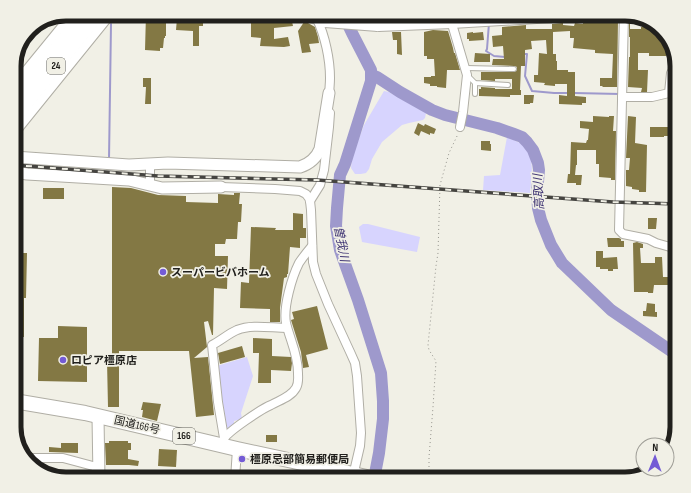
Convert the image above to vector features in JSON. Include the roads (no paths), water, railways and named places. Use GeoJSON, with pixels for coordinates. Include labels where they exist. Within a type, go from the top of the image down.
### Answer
{"type":"FeatureCollection","features":[{"type":"Feature","properties":{"kind":"highway","name":"24"},"geometry":{"type":"LineString","coordinates":[[21,92],[79,21]]}},
{"type":"Feature","properties":{"kind":"highway","name":"24"},"geometry":{"type":"LineString","coordinates":[[21,109],[92,21]]}},
{"type":"Feature","properties":{"kind":"highway","name":"国道166号"},"geometry":{"type":"LineString","coordinates":[[21,402],[85,413],[228,444],[337,472]]}},
{"type":"Feature","properties":{"kind":"street"},"geometry":{"type":"LineString","coordinates":[[21,76],[66,21]]}},
{"type":"Feature","properties":{"kind":"street"},"geometry":{"type":"LineString","coordinates":[[21,125],[105,21]]}},
{"type":"Feature","properties":{"kind":"street"},"geometry":{"type":"LineString","coordinates":[[310,201],[320,185],[324,170],[329,127],[330,66],[320,21]]}},
{"type":"Feature","properties":{"kind":"street"},"geometry":{"type":"LineString","coordinates":[[333,21],[375,27],[505,21]]}},
{"type":"Feature","properties":{"kind":"street"},"geometry":{"type":"LineString","coordinates":[[373,21],[375,27]]}},
{"type":"Feature","properties":{"kind":"street"},"geometry":{"type":"LineString","coordinates":[[624,21],[619,230],[623,234],[648,239],[670,247]]}},
{"type":"Feature","properties":{"kind":"street"},"geometry":{"type":"LineString","coordinates":[[452,24],[467,72],[460,127]]}},
{"type":"Feature","properties":{"kind":"street"},"geometry":{"type":"LineString","coordinates":[[622,97],[652,97],[669,93],[670,83]]}},
{"type":"Feature","properties":{"kind":"street"},"geometry":{"type":"LineString","coordinates":[[21,157],[128,165],[168,163],[300,167],[308,164],[318,154],[320,149],[329,93]]}},
{"type":"Feature","properties":{"kind":"street"},"geometry":{"type":"LineString","coordinates":[[150,164],[150,185]]}},
{"type":"Feature","properties":{"kind":"street"},"geometry":{"type":"LineString","coordinates":[[21,173],[129,180],[162,188],[262,188],[300,191],[306,194],[310,201],[313,262],[320,287],[355,364],[361,433],[360,446],[354,472]]}},
{"type":"Feature","properties":{"kind":"street"},"geometry":{"type":"LineString","coordinates":[[228,444],[241,424],[264,408],[284,399],[295,390],[298,385],[296,354],[286,321],[286,306],[294,275],[304,255],[312,246]]}},
{"type":"Feature","properties":{"kind":"street"},"geometry":{"type":"LineString","coordinates":[[234,472],[218,402],[212,346],[242,328],[288,328]]}},
{"type":"Feature","properties":{"kind":"street"},"geometry":{"type":"LineString","coordinates":[[98,416],[99,472]]}},
{"type":"Feature","properties":{"kind":"street"},"geometry":{"type":"LineString","coordinates":[[33,458],[63,458],[93,466],[99,466]]}},
{"type":"Feature","properties":{"kind":"lane"},"geometry":{"type":"LineString","coordinates":[[467,72],[514,69]]}},
{"type":"Feature","properties":{"kind":"lane"},"geometry":{"type":"LineString","coordinates":[[467,72],[476,83],[475,94]]}},
{"type":"Feature","properties":{"kind":"lane"},"geometry":{"type":"LineString","coordinates":[[476,83],[508,85]]}},
{"type":"Feature","properties":{"kind":"waterway","name":"曽我川"},"geometry":{"type":"LineString","coordinates":[[346,21],[371,70],[371,81],[345,164],[340,175],[336,226],[340,250],[358,300],[381,373],[383,419],[375,472]]}},
{"type":"Feature","properties":{"kind":"waterway"},"geometry":{"type":"LineString","coordinates":[[489,23],[486,51],[494,56],[505,57]]}},
{"type":"Feature","properties":{"kind":"waterway"},"geometry":{"type":"LineString","coordinates":[[109,159],[111,24]]}},
{"type":"Feature","properties":{"kind":"waterway"},"geometry":{"type":"LineString","coordinates":[[524,54],[527,54],[525,76],[532,91],[570,93]]}},
{"type":"Feature","properties":{"kind":"waterway","name":"高取川"},"geometry":{"type":"LineString","coordinates":[[372,75],[432,110],[445,115],[497,128],[522,137],[533,150],[538,163],[538,208],[551,245],[562,263],[611,310],[670,350]]}},
{"type":"Feature","properties":{"kind":"waterway"},"geometry":{"type":"LineString","coordinates":[[574,93],[620,94]]}},
{"type":"Feature","properties":{"kind":"railway"},"geometry":{"type":"LineString","coordinates":[[21,166],[158,176],[317,180],[613,202],[670,204]]}},
{"type":"Feature","properties":{"kind":"place","name":"スーパービバホーム"},"geometry":{"type":"Point","coordinates":[163,272]}},
{"type":"Feature","properties":{"kind":"place","name":"ロピア橿原店"},"geometry":{"type":"Point","coordinates":[63,360]}},
{"type":"Feature","properties":{"kind":"place","name":"橿原忌部簡易郵便局"},"geometry":{"type":"Point","coordinates":[242,459]}}]}
